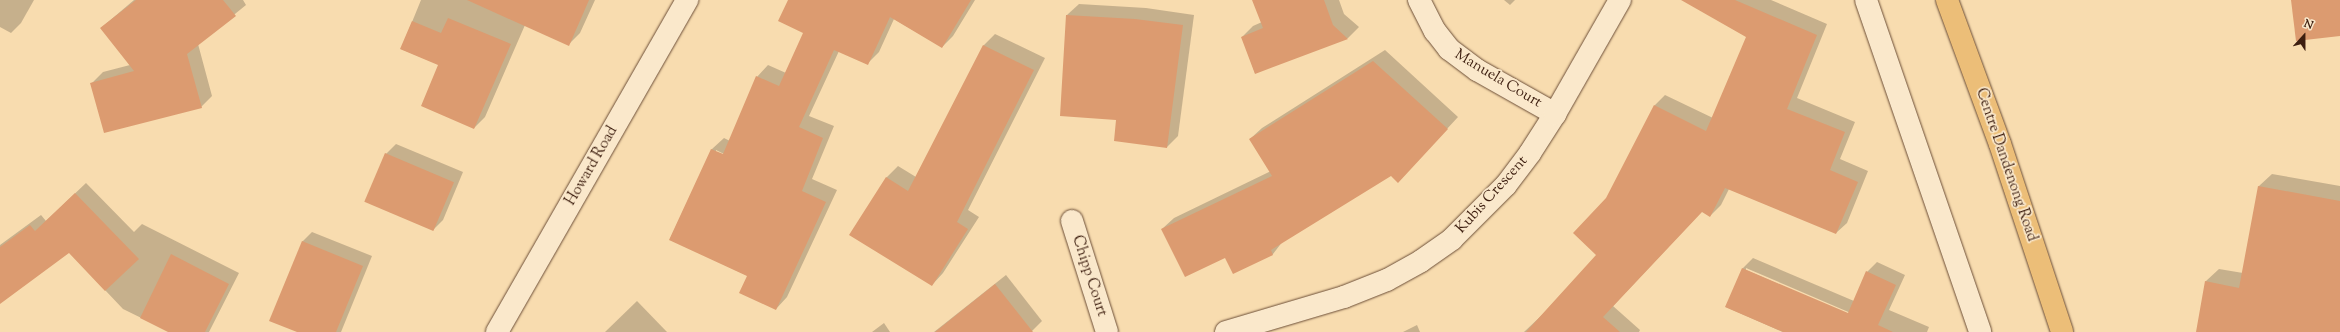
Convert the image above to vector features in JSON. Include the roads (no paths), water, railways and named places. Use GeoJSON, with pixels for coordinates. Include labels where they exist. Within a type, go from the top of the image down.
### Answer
{"type":"FeatureCollection","features":[{"type":"Feature","properties":{"kind":"main road","name":"Centre Dandenong Road"},"geometry":{"type":"LineString","coordinates":[[1947,0],[2000,144],[2062,332]]}},
{"type":"Feature","properties":{"kind":"street","name":"Howard Road"},"geometry":{"type":"LineString","coordinates":[[497,332],[687,0]]}},
{"type":"Feature","properties":{"kind":"street","name":"Manuela Court"},"geometry":{"type":"LineString","coordinates":[[1419,0],[1435,31],[1449,49],[1477,70],[1555,114]]}},
{"type":"Feature","properties":{"kind":"street","name":"Kubis Crescent"},"geometry":{"type":"LineString","coordinates":[[1233,331],[1344,297],[1387,280],[1421,261],[1452,239],[1506,185],[1530,153],[1555,114],[1620,0]]}},
{"type":"Feature","properties":{"kind":"street"},"geometry":{"type":"LineString","coordinates":[[1866,0],[1980,332]]}},
{"type":"Feature","properties":{"kind":"street","name":"Chipp Court"},"geometry":{"type":"LineString","coordinates":[[1072,221],[1107,332]]}}]}
